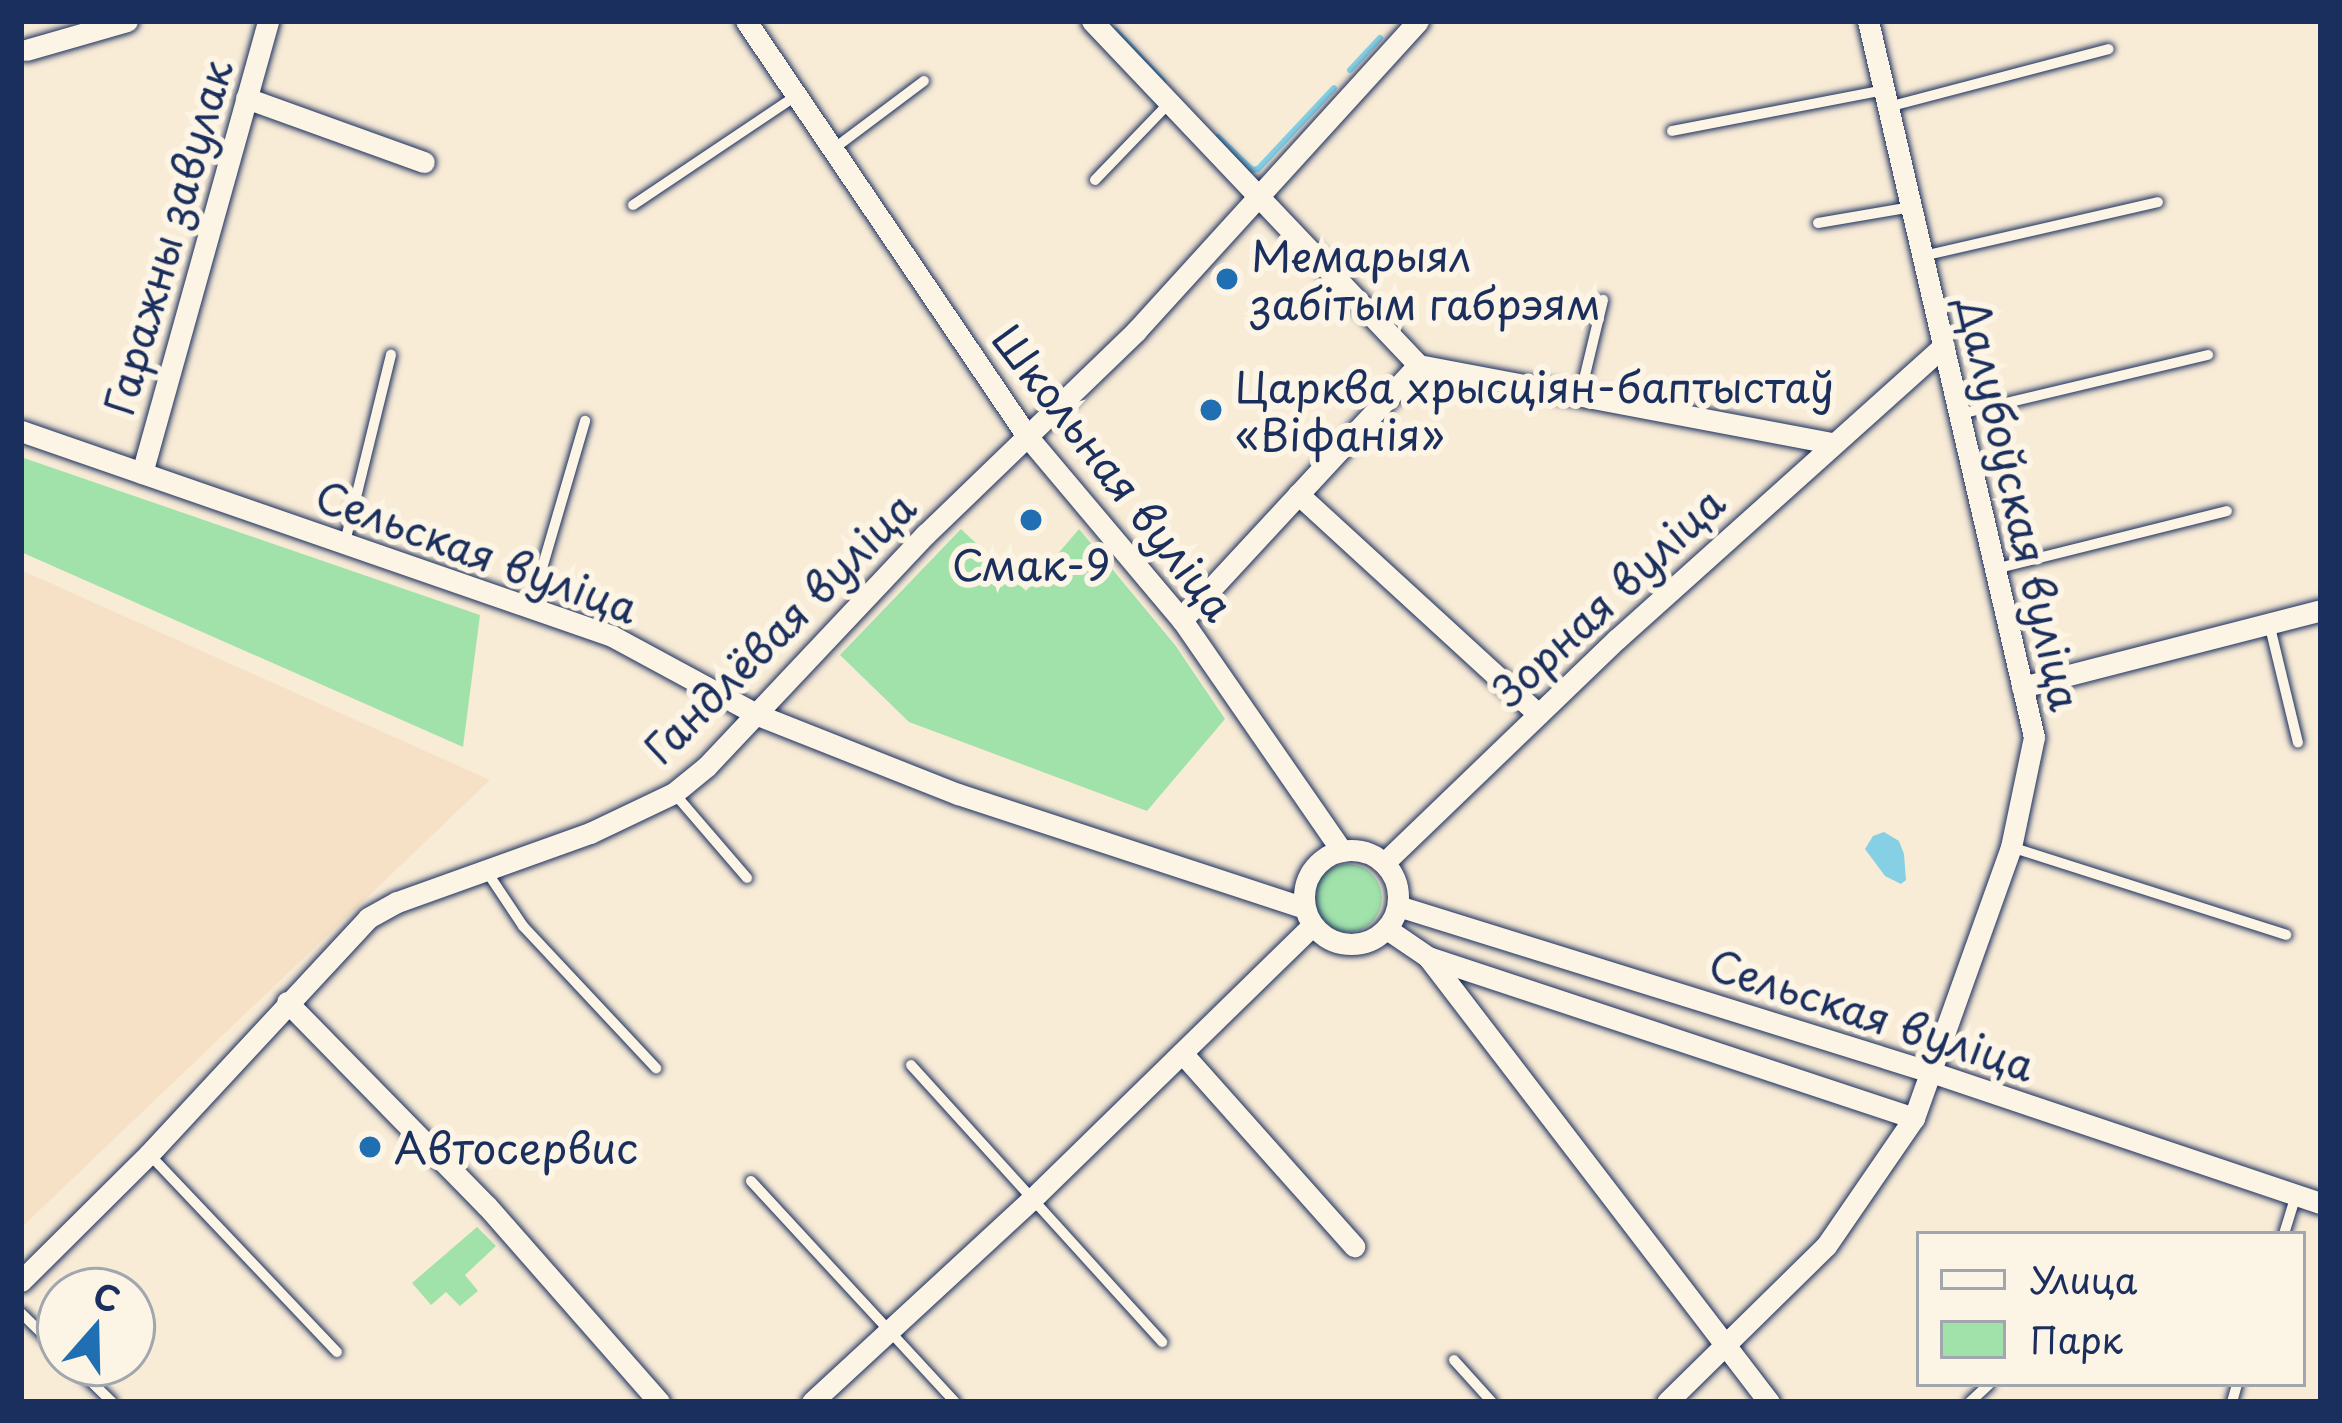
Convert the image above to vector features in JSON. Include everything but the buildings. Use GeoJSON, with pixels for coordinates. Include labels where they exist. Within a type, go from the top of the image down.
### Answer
{"type":"FeatureCollection","features":[{"type":"Feature","properties":{"kind":"street"},"geometry":{"type":"LineString","coordinates":[[26,50],[127,21]]}},
{"type":"Feature","properties":{"kind":"street","name":"Гаражны завулак"},"geometry":{"type":"LineString","coordinates":[[142,473],[268,21]]}},
{"type":"Feature","properties":{"kind":"street","name":"Школьная вуліца"},"geometry":{"type":"LineString","coordinates":[[746,21],[1027,436],[1182,620],[1342,851]]}},
{"type":"Feature","properties":{"kind":"street"},"geometry":{"type":"LineString","coordinates":[[1093,21],[1418,365],[1831,443]]}},
{"type":"Feature","properties":{"kind":"street","name":"Гандлёвая вуліца"},"geometry":{"type":"LineString","coordinates":[[21,1281],[149,1154],[368,918],[397,902],[487,872],[674,793],[758,715],[926,534],[1136,331],[1418,21]]}},
{"type":"Feature","properties":{"kind":"street","name":"Далубоўская вуліца"},"geometry":{"type":"LineString","coordinates":[[1667,1402],[1826,1246],[1914,1118],[1934,1073],[2011,847],[2034,736],[1868,21]]}},
{"type":"Feature","properties":{"kind":"street"},"geometry":{"type":"LineString","coordinates":[[246,98],[424,162]]}},
{"type":"Feature","properties":{"kind":"street","name":"Зорная вуліца"},"geometry":{"type":"LineString","coordinates":[[1384,863],[1831,443],[1945,346]]}},
{"type":"Feature","properties":{"kind":"street"},"geometry":{"type":"LineString","coordinates":[[1182,620],[1418,365]]}},
{"type":"Feature","properties":{"kind":"street","name":"Сельская вуліца"},"geometry":{"type":"LineString","coordinates":[[21,431],[612,635],[758,715],[958,794],[1309,916]]}},
{"type":"Feature","properties":{"kind":"street"},"geometry":{"type":"LineString","coordinates":[[1298,494],[1538,714]]}},
{"type":"Feature","properties":{"kind":"street"},"geometry":{"type":"LineString","coordinates":[[2022,687],[2321,610]]}},
{"type":"Feature","properties":{"kind":"street"},"geometry":{"type":"LineString","coordinates":[[812,1402],[1030,1201],[1182,1052],[1309,916],[1312,872],[1342,851],[1371,854],[1393,875],[1398,906],[1387,929],[1360,944],[1342,944],[1309,916]]}},
{"type":"Feature","properties":{"kind":"street","name":"Сельская вуліца"},"geometry":{"type":"LineString","coordinates":[[1398,906],[1934,1073],[2321,1203]]}},
{"type":"Feature","properties":{"kind":"street","name":"Сельская вуліца"},"geometry":{"type":"LineString","coordinates":[[1387,929],[1428,957],[1914,1118]]}},
{"type":"Feature","properties":{"kind":"street"},"geometry":{"type":"LineString","coordinates":[[1428,957],[1768,1402]]}},
{"type":"Feature","properties":{"kind":"street"},"geometry":{"type":"LineString","coordinates":[[287,1002],[487,1206],[658,1402]]}},
{"type":"Feature","properties":{"kind":"street"},"geometry":{"type":"LineString","coordinates":[[1182,1052],[1354,1246]]}},
{"type":"Feature","properties":{"kind":"lane"},"geometry":{"type":"LineString","coordinates":[[1672,131],[1886,98],[2110,49]]}},
{"type":"Feature","properties":{"kind":"lane"},"geometry":{"type":"LineString","coordinates":[[832,150],[923,81]]}},
{"type":"Feature","properties":{"kind":"lane"},"geometry":{"type":"LineString","coordinates":[[633,205],[796,96]]}},
{"type":"Feature","properties":{"kind":"lane"},"geometry":{"type":"LineString","coordinates":[[1095,180],[1170,102]]}},
{"type":"Feature","properties":{"kind":"lane"},"geometry":{"type":"LineString","coordinates":[[1923,256],[2158,202]]}},
{"type":"Feature","properties":{"kind":"lane"},"geometry":{"type":"LineString","coordinates":[[1818,223],[1912,207]]}},
{"type":"Feature","properties":{"kind":"lane"},"geometry":{"type":"LineString","coordinates":[[1580,396],[1603,300]]}},
{"type":"Feature","properties":{"kind":"lane"},"geometry":{"type":"LineString","coordinates":[[1960,414],[2208,355]]}},
{"type":"Feature","properties":{"kind":"lane"},"geometry":{"type":"LineString","coordinates":[[345,542],[392,356]]}},
{"type":"Feature","properties":{"kind":"lane"},"geometry":{"type":"LineString","coordinates":[[531,606],[585,421]]}},
{"type":"Feature","properties":{"kind":"lane"},"geometry":{"type":"LineString","coordinates":[[1995,569],[2228,512]]}},
{"type":"Feature","properties":{"kind":"lane"},"geometry":{"type":"LineString","coordinates":[[2269,623],[2298,743]]}},
{"type":"Feature","properties":{"kind":"lane"},"geometry":{"type":"LineString","coordinates":[[674,793],[748,878]]}},
{"type":"Feature","properties":{"kind":"lane"},"geometry":{"type":"LineString","coordinates":[[2011,847],[2286,935]]}},
{"type":"Feature","properties":{"kind":"lane"},"geometry":{"type":"LineString","coordinates":[[487,872],[523,926],[656,1068]]}},
{"type":"Feature","properties":{"kind":"lane"},"geometry":{"type":"LineString","coordinates":[[910,1065],[1162,1342]]}},
{"type":"Feature","properties":{"kind":"lane"},"geometry":{"type":"LineString","coordinates":[[149,1154],[337,1352]]}},
{"type":"Feature","properties":{"kind":"lane"},"geometry":{"type":"LineString","coordinates":[[751,1181],[956,1402]]}},
{"type":"Feature","properties":{"kind":"lane"},"geometry":{"type":"LineString","coordinates":[[2285,1231],[2296,1195]]}},
{"type":"Feature","properties":{"kind":"lane"},"geometry":{"type":"LineString","coordinates":[[1454,1360],[1492,1402]]}},
{"type":"Feature","properties":{"kind":"shaded area"},"geometry":{"type":"Polygon","coordinates":[[[21,570],[490,780],[21,1228],[21,570]]]}},
{"type":"Feature","properties":{"kind":"green space"},"geometry":{"type":"Polygon","coordinates":[[[21,457],[480,615],[463,747],[21,552],[21,457]]]}},
{"type":"Feature","properties":{"kind":"green space"},"geometry":{"type":"Polygon","coordinates":[[[961,529],[1026,591],[1079,529],[1175,645],[1225,719],[1147,811],[909,722],[840,655],[961,529]]]}},
{"type":"Feature","properties":{"kind":"green space"},"geometry":{"type":"Polygon","coordinates":[[[1348,864],[1372,874],[1382,898],[1372,922],[1348,932],[1324,922],[1314,898],[1324,874],[1348,864]]]}},
{"type":"Feature","properties":{"kind":"green space"},"geometry":{"type":"Polygon","coordinates":[[[477,1227],[496,1246],[465,1275],[478,1291],[460,1306],[446,1292],[431,1305],[412,1283],[477,1227]]]}},
{"type":"Feature","properties":{"kind":"water"},"geometry":{"type":"Polygon","coordinates":[[[1884,832],[1899,841],[1904,854],[1906,880],[1901,884],[1885,876],[1865,849],[1873,836],[1884,832]]]}},
{"type":"Feature","properties":{"kind":"waterway"},"geometry":{"type":"LineString","coordinates":[[1116,31],[1163,81]]}},
{"type":"Feature","properties":{"kind":"waterway"},"geometry":{"type":"LineString","coordinates":[[1350,70],[1380,38]]}},
{"type":"Feature","properties":{"kind":"waterway"},"geometry":{"type":"LineString","coordinates":[[1218,137],[1252,170],[1258,169],[1334,88]]}},
{"type":"Feature","properties":{"kind":"place","name":"Мемарыял забітым габрэям"},"geometry":{"type":"Point","coordinates":[1227,279]}},
{"type":"Feature","properties":{"kind":"place","name":"Царква хрысціян-баптыстаў «Віфанія»"},"geometry":{"type":"Point","coordinates":[1211,410]}},
{"type":"Feature","properties":{"kind":"place","name":"Смак-9"},"geometry":{"type":"Point","coordinates":[1031,520]}},
{"type":"Feature","properties":{"kind":"place","name":"Автосервис"},"geometry":{"type":"Point","coordinates":[370,1147]}}]}
